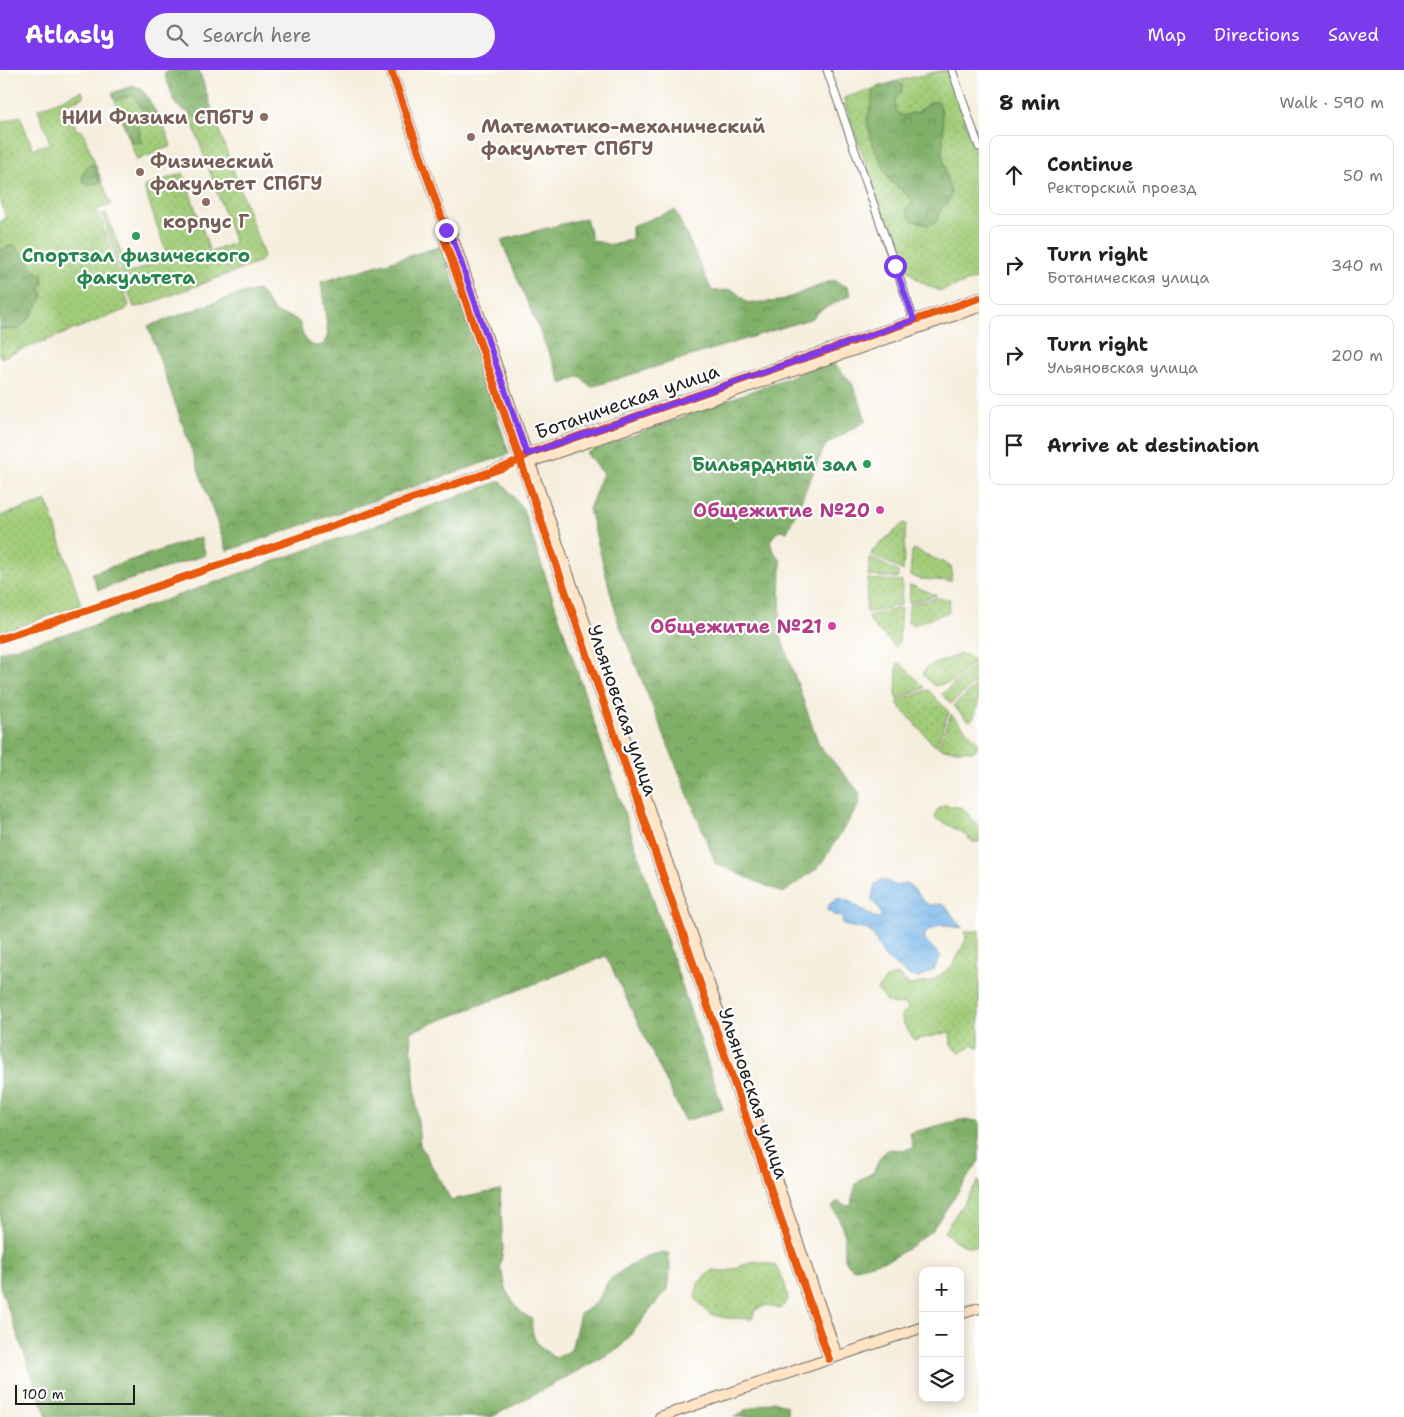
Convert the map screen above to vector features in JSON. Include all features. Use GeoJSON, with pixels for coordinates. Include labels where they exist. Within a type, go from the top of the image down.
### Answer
{"type":"FeatureCollection","features":[{"type":"Feature","properties":{"kind":"street","name":"Ульяновская улица"},"geometry":{"type":"LineString","coordinates":[[391,70],[446,230],[445,241],[526,459],[833,1358]]}},
{"type":"Feature","properties":{"kind":"street"},"geometry":{"type":"LineString","coordinates":[[828,70],[915,324]]}},
{"type":"Feature","properties":{"kind":"street"},"geometry":{"type":"LineString","coordinates":[[952,70],[979,147]]}},
{"type":"Feature","properties":{"kind":"street","name":"Ботаническая улица"},"geometry":{"type":"LineString","coordinates":[[526,459],[915,324],[979,298]]}},
{"type":"Feature","properties":{"kind":"street","name":"Ботаническая улица"},"geometry":{"type":"LineString","coordinates":[[915,324],[979,307]]}},
{"type":"Feature","properties":{"kind":"street"},"geometry":{"type":"LineString","coordinates":[[0,638],[94,608],[526,459]]}},
{"type":"Feature","properties":{"kind":"street"},"geometry":{"type":"LineString","coordinates":[[964,1313],[979,1308]]}},
{"type":"Feature","properties":{"kind":"street"},"geometry":{"type":"LineString","coordinates":[[660,1417],[919,1328]]}},
{"type":"Feature","properties":{"kind":"green space"},"geometry":{"type":"Polygon","coordinates":[[[174,70],[199,70],[214,116],[206,121],[200,120],[176,105],[164,73],[174,70]]]}},
{"type":"Feature","properties":{"kind":"green space"},"geometry":{"type":"Polygon","coordinates":[[[947,70],[979,164],[979,278],[940,291],[916,278],[898,257],[844,98],[897,81],[947,70]]]}},
{"type":"Feature","properties":{"kind":"green space"},"geometry":{"type":"Polygon","coordinates":[[[897,81],[903,86],[900,94],[895,99],[896,111],[902,116],[918,112],[930,102],[939,102],[941,108],[944,132],[942,151],[951,194],[949,201],[941,209],[937,221],[928,225],[911,220],[905,209],[914,204],[909,196],[890,181],[871,140],[867,120],[872,92],[875,88],[897,81]]]}},
{"type":"Feature","properties":{"kind":"green space"},"geometry":{"type":"Polygon","coordinates":[[[133,86],[141,88],[163,123],[171,146],[137,160],[112,93],[133,86]]]}},
{"type":"Feature","properties":{"kind":"green space"},"geometry":{"type":"Polygon","coordinates":[[[133,86],[141,89],[150,101],[156,114],[151,118],[142,110],[132,94],[120,100],[115,100],[112,93],[133,86]]]}},
{"type":"Feature","properties":{"kind":"green space"},"geometry":{"type":"Polygon","coordinates":[[[82,91],[84,97],[66,104],[77,131],[82,130],[111,205],[97,210],[129,306],[125,310],[0,358],[0,222],[6,217],[0,199],[0,123],[20,116],[33,149],[50,143],[38,109],[82,91]]]}},
{"type":"Feature","properties":{"kind":"green space"},"geometry":{"type":"Polygon","coordinates":[[[131,112],[141,117],[138,124],[139,138],[143,141],[140,143],[131,142],[122,118],[128,118],[131,112]]]}},
{"type":"Feature","properties":{"kind":"green space"},"geometry":{"type":"Polygon","coordinates":[[[189,113],[202,119],[214,116],[264,256],[255,264],[142,306],[134,307],[102,214],[106,213],[129,273],[168,258],[144,187],[183,173],[210,252],[235,243],[189,113]]]}},
{"type":"Feature","properties":{"kind":"green space"},"geometry":{"type":"Polygon","coordinates":[[[90,165],[94,165],[100,182],[90,186],[83,182],[82,177],[90,165]]]}},
{"type":"Feature","properties":{"kind":"green space"},"geometry":{"type":"Polygon","coordinates":[[[675,210],[712,291],[733,290],[748,303],[780,301],[833,280],[848,287],[851,295],[819,311],[813,318],[591,387],[580,376],[562,384],[501,240],[586,218],[592,240],[611,245],[632,239],[632,226],[675,210]]]}},
{"type":"Feature","properties":{"kind":"green space"},"geometry":{"type":"Polygon","coordinates":[[[14,245],[25,256],[34,270],[42,275],[43,284],[40,288],[43,296],[30,317],[18,330],[0,329],[0,250],[14,245]]]}},
{"type":"Feature","properties":{"kind":"green space"},"geometry":{"type":"Polygon","coordinates":[[[442,246],[509,454],[227,551],[148,326],[245,292],[250,293],[256,290],[262,294],[274,311],[294,318],[299,322],[305,340],[312,345],[318,346],[324,344],[328,334],[321,282],[442,246]]]}},
{"type":"Feature","properties":{"kind":"green space"},"geometry":{"type":"Polygon","coordinates":[[[832,361],[852,383],[866,421],[827,444],[787,532],[781,530],[770,541],[773,550],[781,561],[780,623],[782,640],[819,745],[860,793],[859,805],[819,867],[783,893],[716,864],[618,621],[589,509],[603,473],[586,453],[832,361]]]}},
{"type":"Feature","properties":{"kind":"green space"},"geometry":{"type":"Polygon","coordinates":[[[501,481],[523,509],[723,1109],[685,1121],[606,956],[410,1032],[420,1145],[451,1200],[500,1190],[503,1250],[500,1266],[508,1294],[522,1313],[532,1319],[534,1338],[537,1343],[556,1358],[571,1350],[580,1314],[598,1301],[608,1281],[628,1266],[653,1254],[669,1253],[670,1269],[667,1289],[620,1348],[492,1417],[47,1417],[0,1286],[0,652],[83,629],[501,481]]]}},
{"type":"Feature","properties":{"kind":"green space"},"geometry":{"type":"Polygon","coordinates":[[[47,501],[81,605],[0,633],[0,516],[47,501]]]}},
{"type":"Feature","properties":{"kind":"green space"},"geometry":{"type":"Polygon","coordinates":[[[904,523],[906,524],[903,571],[871,554],[874,549],[904,523]]]}},
{"type":"Feature","properties":{"kind":"green space"},"geometry":{"type":"Polygon","coordinates":[[[200,537],[206,555],[98,590],[92,573],[200,537]]]}},
{"type":"Feature","properties":{"kind":"green space"},"geometry":{"type":"Polygon","coordinates":[[[914,549],[951,566],[951,581],[919,579],[910,575],[912,551],[914,549]]]}},
{"type":"Feature","properties":{"kind":"green space"},"geometry":{"type":"Polygon","coordinates":[[[870,557],[898,572],[898,578],[868,576],[870,557]]]}},
{"type":"Feature","properties":{"kind":"green space"},"geometry":{"type":"Polygon","coordinates":[[[868,579],[902,581],[901,605],[867,613],[868,579]]]}},
{"type":"Feature","properties":{"kind":"green space"},"geometry":{"type":"Polygon","coordinates":[[[910,585],[937,595],[909,603],[910,585]]]}},
{"type":"Feature","properties":{"kind":"green space"},"geometry":{"type":"Polygon","coordinates":[[[936,598],[950,599],[949,612],[912,625],[908,623],[909,605],[936,598]]]}},
{"type":"Feature","properties":{"kind":"green space"},"geometry":{"type":"Polygon","coordinates":[[[901,608],[899,642],[895,647],[872,624],[868,616],[901,608]]]}},
{"type":"Feature","properties":{"kind":"green space"},"geometry":{"type":"Polygon","coordinates":[[[960,654],[967,655],[974,662],[952,682],[934,686],[923,675],[927,667],[960,654]]]}},
{"type":"Feature","properties":{"kind":"green space"},"geometry":{"type":"Polygon","coordinates":[[[899,662],[925,688],[897,699],[897,665],[899,662]]]}},
{"type":"Feature","properties":{"kind":"green space"},"geometry":{"type":"Polygon","coordinates":[[[976,664],[979,668],[979,679],[951,704],[942,694],[976,664]]]}},
{"type":"Feature","properties":{"kind":"green space"},"geometry":{"type":"Polygon","coordinates":[[[979,683],[977,710],[970,721],[953,706],[979,683]]]}},
{"type":"Feature","properties":{"kind":"green space"},"geometry":{"type":"Polygon","coordinates":[[[928,690],[949,712],[936,746],[899,706],[897,701],[928,690]]]}},
{"type":"Feature","properties":{"kind":"green space"},"geometry":{"type":"Polygon","coordinates":[[[951,714],[977,741],[977,748],[974,751],[938,747],[951,714]]]}},
{"type":"Feature","properties":{"kind":"green space"},"geometry":{"type":"Polygon","coordinates":[[[945,805],[963,808],[979,828],[979,842],[973,842],[963,833],[935,818],[937,810],[945,805]]]}},
{"type":"Feature","properties":{"kind":"green space"},"geometry":{"type":"Polygon","coordinates":[[[979,929],[979,1048],[973,1044],[960,1053],[951,1045],[950,1032],[915,1040],[906,1029],[901,1016],[908,1009],[906,1004],[897,1005],[887,1002],[877,989],[886,979],[897,974],[910,985],[932,981],[952,966],[966,940],[965,931],[976,931],[979,929]]]}},
{"type":"Feature","properties":{"kind":"green space"},"geometry":{"type":"Polygon","coordinates":[[[959,1120],[979,1121],[979,1161],[932,1230],[893,1258],[853,1269],[846,1261],[843,1228],[832,1207],[838,1201],[843,1205],[851,1206],[856,1184],[864,1177],[873,1173],[881,1156],[888,1149],[904,1150],[913,1148],[910,1133],[959,1120]]]}},
{"type":"Feature","properties":{"kind":"green space"},"geometry":{"type":"Polygon","coordinates":[[[979,1180],[979,1246],[974,1247],[960,1244],[944,1232],[979,1180]]]}},
{"type":"Feature","properties":{"kind":"green space"},"geometry":{"type":"Polygon","coordinates":[[[755,1261],[775,1265],[785,1284],[788,1300],[780,1309],[767,1305],[755,1310],[752,1319],[726,1318],[709,1314],[695,1298],[698,1283],[712,1270],[727,1271],[755,1261]]]}},
{"type":"Feature","properties":{"kind":"green space"},"geometry":{"type":"Polygon","coordinates":[[[774,1401],[787,1406],[788,1417],[733,1417],[745,1410],[774,1401]]]}},
{"type":"Feature","properties":{"kind":"water"},"geometry":{"type":"Polygon","coordinates":[[[881,880],[895,886],[908,883],[929,905],[941,904],[946,907],[962,928],[939,925],[926,932],[924,939],[941,956],[934,969],[919,978],[908,975],[884,956],[872,934],[867,930],[843,925],[842,919],[838,915],[834,915],[827,910],[831,902],[836,899],[842,899],[849,901],[874,917],[882,917],[878,907],[872,900],[875,886],[881,880]]]}},
{"type":"Feature","properties":{"kind":"cycle path"},"geometry":{"type":"LineString","coordinates":[[391,70],[446,231],[445,241],[829,1359]]}},
{"type":"Feature","properties":{"kind":"cycle path"},"geometry":{"type":"LineString","coordinates":[[0,639],[505,467],[520,460],[527,454],[979,298]]}},
{"type":"Feature","properties":{"kind":"place","name":"НИИ Физики СПбГУ"},"geometry":{"type":"Point","coordinates":[264,117]}},
{"type":"Feature","properties":{"kind":"place","name":"Математико-механический факультет СПбГУ"},"geometry":{"type":"Point","coordinates":[471,137]}},
{"type":"Feature","properties":{"kind":"place","name":"Физический факультет СПбГУ"},"geometry":{"type":"Point","coordinates":[140,172]}},
{"type":"Feature","properties":{"kind":"place","name":"корпус Г"},"geometry":{"type":"Point","coordinates":[206,202]}},
{"type":"Feature","properties":{"kind":"place","name":"Спортзал физического факультета"},"geometry":{"type":"Point","coordinates":[136,236]}},
{"type":"Feature","properties":{"kind":"place","name":"Бильярдный зал"},"geometry":{"type":"Point","coordinates":[867,464]}},
{"type":"Feature","properties":{"kind":"place","name":"Общежитие №20"},"geometry":{"type":"Point","coordinates":[880,510]}},
{"type":"Feature","properties":{"kind":"place","name":"Общежитие №21"},"geometry":{"type":"Point","coordinates":[832,626]}},
{"type":"Feature","properties":{"kind":"route"},"geometry":{"type":"LineString","coordinates":[[446,230],[452,236],[527,454],[914,320],[895,266]]}}]}
